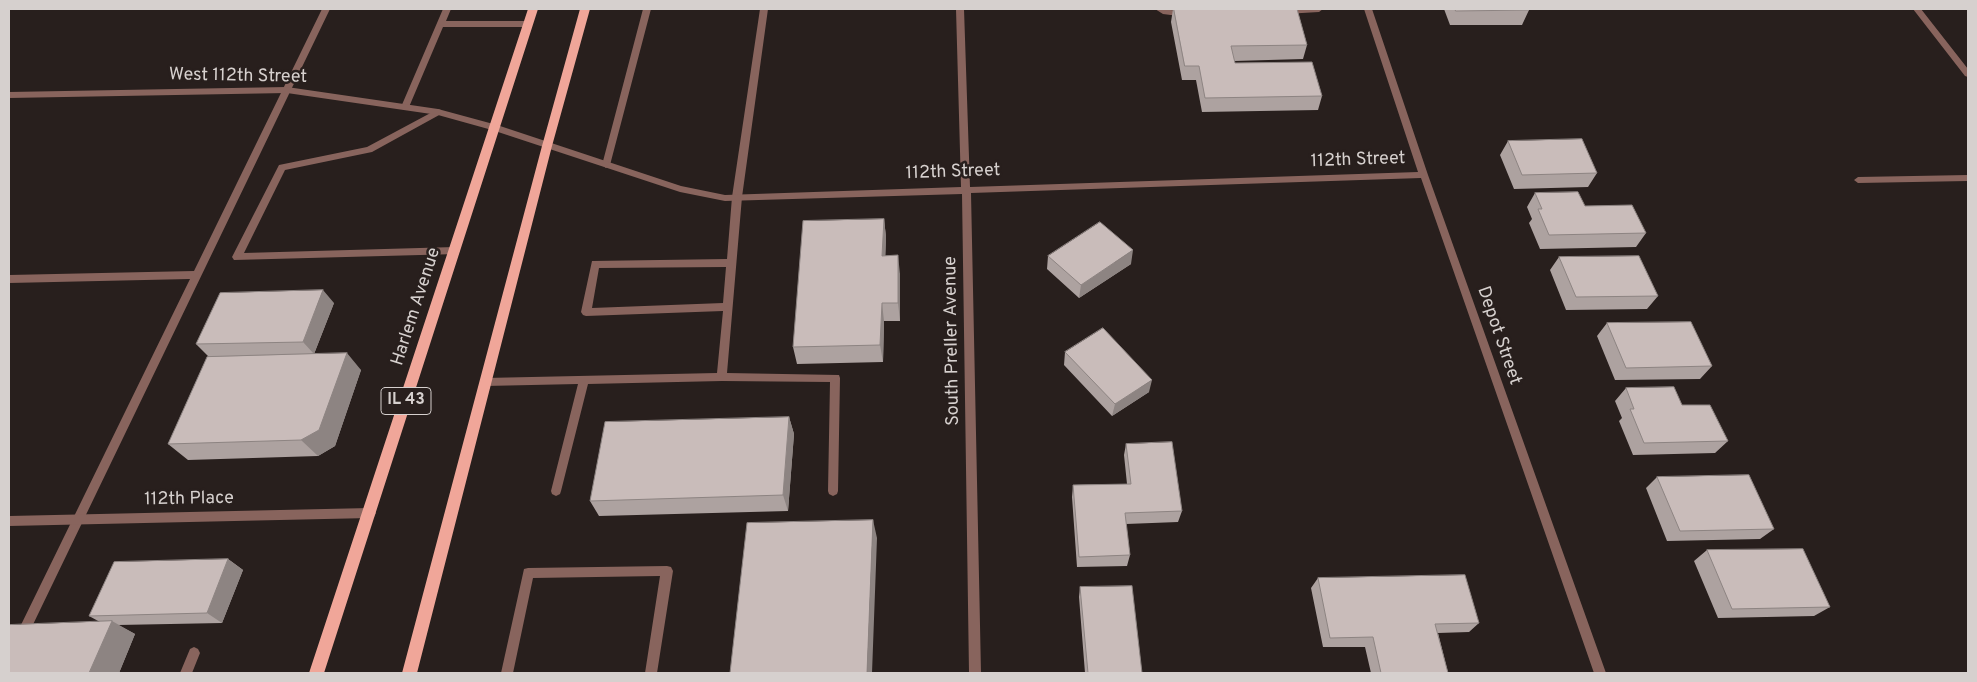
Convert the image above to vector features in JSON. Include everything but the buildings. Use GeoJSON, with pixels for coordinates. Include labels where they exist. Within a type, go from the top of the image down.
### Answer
{"type":"FeatureCollection","features":[{"type":"Feature","properties":{"kind":"main road","name":"Harlem Avenue"},"geometry":{"type":"LineString","coordinates":[[316,673],[370,513],[533,9]]}},
{"type":"Feature","properties":{"kind":"main road"},"geometry":{"type":"LineString","coordinates":[[408,673],[585,9]]}},
{"type":"Feature","properties":{"kind":"street"},"geometry":{"type":"LineString","coordinates":[[18,645],[326,9]]}},
{"type":"Feature","properties":{"kind":"street"},"geometry":{"type":"LineString","coordinates":[[405,108],[447,9]]}},
{"type":"Feature","properties":{"kind":"street"},"geometry":{"type":"LineString","coordinates":[[606,165],[647,9]]}},
{"type":"Feature","properties":{"kind":"street"},"geometry":{"type":"LineString","coordinates":[[722,377],[737,197],[764,9]]}},
{"type":"Feature","properties":{"kind":"street","name":"South Preller Avenue"},"geometry":{"type":"LineString","coordinates":[[960,9],[966,189],[975,673]]}},
{"type":"Feature","properties":{"kind":"street"},"geometry":{"type":"LineString","coordinates":[[1160,9],[1172,13],[1193,14]]}},
{"type":"Feature","properties":{"kind":"street"},"geometry":{"type":"LineString","coordinates":[[1272,11],[1319,9]]}},
{"type":"Feature","properties":{"kind":"street","name":"Depot Street"},"geometry":{"type":"LineString","coordinates":[[1368,9],[1424,175],[1600,673]]}},
{"type":"Feature","properties":{"kind":"street"},"geometry":{"type":"LineString","coordinates":[[1917,9],[1968,74]]}},
{"type":"Feature","properties":{"kind":"street"},"geometry":{"type":"LineString","coordinates":[[441,24],[528,24]]}},
{"type":"Feature","properties":{"kind":"street","name":"West 112th Street"},"geometry":{"type":"LineString","coordinates":[[9,95],[286,90],[438,112],[494,127]]}},
{"type":"Feature","properties":{"kind":"street"},"geometry":{"type":"LineString","coordinates":[[438,112],[369,150],[282,167],[237,257],[455,250]]}},
{"type":"Feature","properties":{"kind":"street","name":"112th Street"},"geometry":{"type":"LineString","coordinates":[[494,127],[680,189],[725,198],[1424,175]]}},
{"type":"Feature","properties":{"kind":"street"},"geometry":{"type":"LineString","coordinates":[[1858,180],[1968,178]]}},
{"type":"Feature","properties":{"kind":"street"},"geometry":{"type":"LineString","coordinates":[[728,308],[586,312],[595,264],[732,263]]}},
{"type":"Feature","properties":{"kind":"street"},"geometry":{"type":"LineString","coordinates":[[9,279],[197,276]]}},
{"type":"Feature","properties":{"kind":"street"},"geometry":{"type":"LineString","coordinates":[[485,382],[722,377],[835,378],[833,491]]}},
{"type":"Feature","properties":{"kind":"street"},"geometry":{"type":"LineString","coordinates":[[556,491],[584,380]]}},
{"type":"Feature","properties":{"kind":"street","name":"112th Place"},"geometry":{"type":"LineString","coordinates":[[9,521],[370,513]]}},
{"type":"Feature","properties":{"kind":"street"},"geometry":{"type":"LineString","coordinates":[[507,673],[528,573],[667,571],[651,673]]}},
{"type":"Feature","properties":{"kind":"street"},"geometry":{"type":"LineString","coordinates":[[186,673],[194,653]]}}]}
